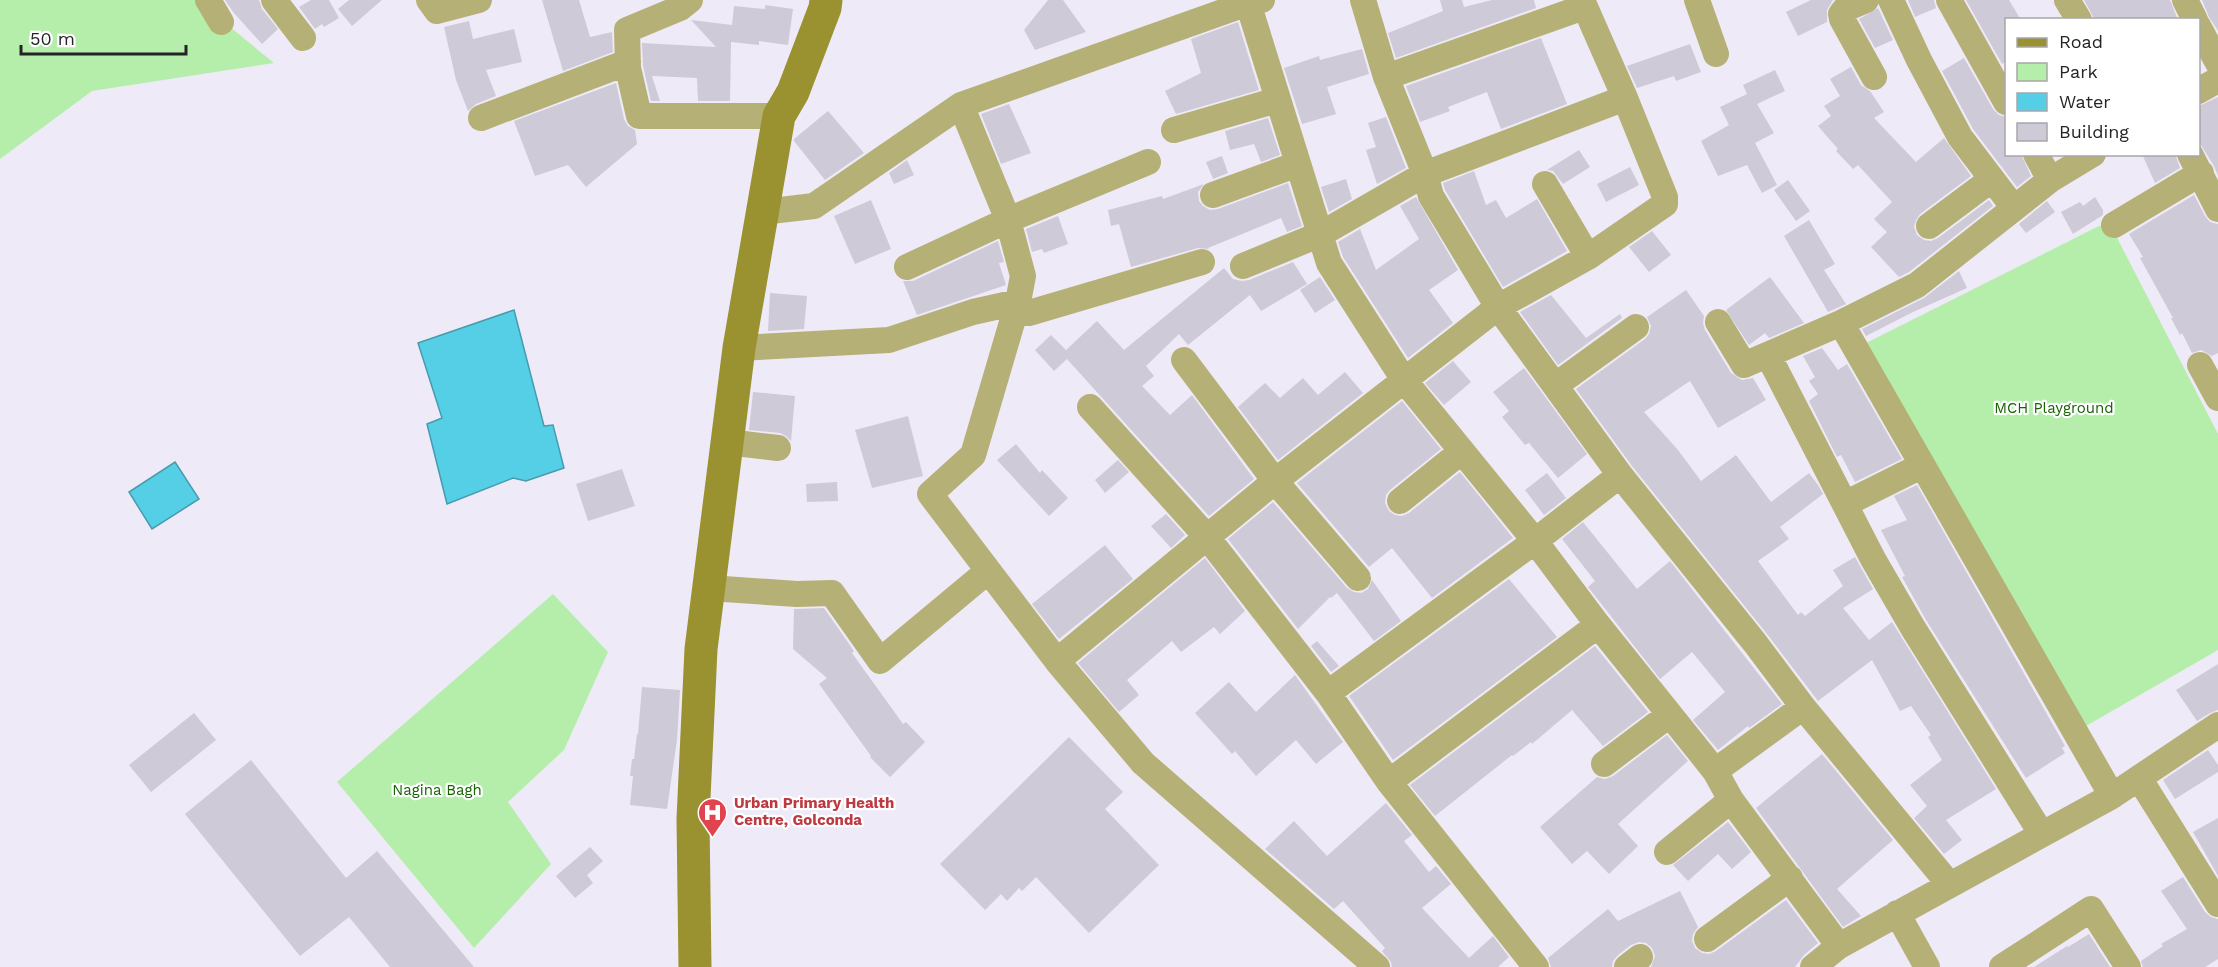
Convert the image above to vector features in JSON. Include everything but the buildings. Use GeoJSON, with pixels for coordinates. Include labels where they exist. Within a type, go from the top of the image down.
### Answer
{"type":"FeatureCollection","features":[{"type":"Feature","properties":{"kind":"street"},"geometry":{"type":"LineString","coordinates":[[208,0],[222,22]]}},
{"type":"Feature","properties":{"kind":"street"},"geometry":{"type":"LineString","coordinates":[[274,0],[303,38]]}},
{"type":"Feature","properties":{"kind":"street"},"geometry":{"type":"LineString","coordinates":[[429,0],[437,11],[478,0]]}},
{"type":"Feature","properties":{"kind":"street"},"geometry":{"type":"LineString","coordinates":[[690,0],[680,8],[627,30],[628,62],[639,116],[779,116]]}},
{"type":"Feature","properties":{"kind":"street"},"geometry":{"type":"LineString","coordinates":[[695,967],[693,819],[701,649],[739,348],[779,116],[793,92],[826,0]]}},
{"type":"Feature","properties":{"kind":"street"},"geometry":{"type":"LineString","coordinates":[[1363,0],[1386,77],[1425,174],[1431,196],[1498,307],[1620,475],[1803,706],[1949,884]]}},
{"type":"Feature","properties":{"kind":"street"},"geometry":{"type":"LineString","coordinates":[[1697,0],[1716,54]]}},
{"type":"Feature","properties":{"kind":"street"},"geometry":{"type":"LineString","coordinates":[[1866,0],[1845,9],[1841,14],[1874,77]]}},
{"type":"Feature","properties":{"kind":"street"},"geometry":{"type":"LineString","coordinates":[[1891,0],[1919,60],[1960,137],[2014,208]]}},
{"type":"Feature","properties":{"kind":"street"},"geometry":{"type":"LineString","coordinates":[[1949,0],[2005,98]]}},
{"type":"Feature","properties":{"kind":"street"},"geometry":{"type":"LineString","coordinates":[[2067,0],[2078,18]]}},
{"type":"Feature","properties":{"kind":"street"},"geometry":{"type":"LineString","coordinates":[[2185,0],[2194,18]]}},
{"type":"Feature","properties":{"kind":"street"},"geometry":{"type":"LineString","coordinates":[[762,212],[814,206],[961,105],[1255,1],[1277,100],[1329,263],[1404,380],[1535,541],[1598,625],[1715,771],[1731,800],[1839,946]]}},
{"type":"Feature","properties":{"kind":"street"},"geometry":{"type":"LineString","coordinates":[[1057,661],[1275,482],[1498,307],[1588,257],[1665,204],[1665,197],[1625,98],[1583,3],[1386,77]]}},
{"type":"Feature","properties":{"kind":"street"},"geometry":{"type":"LineString","coordinates":[[2200,28],[2218,63]]}},
{"type":"Feature","properties":{"kind":"street"},"geometry":{"type":"LineString","coordinates":[[481,117],[628,62]]}},
{"type":"Feature","properties":{"kind":"street"},"geometry":{"type":"LineString","coordinates":[[2200,90],[2218,80]]}},
{"type":"Feature","properties":{"kind":"street"},"geometry":{"type":"LineString","coordinates":[[1243,266],[1321,234],[1425,174],[1625,98]]}},
{"type":"Feature","properties":{"kind":"street"},"geometry":{"type":"LineString","coordinates":[[1174,130],[1277,100]]}},
{"type":"Feature","properties":{"kind":"street"},"geometry":{"type":"LineString","coordinates":[[961,105],[1008,220],[1023,276],[1017,307],[974,455],[930,494],[1057,661],[1143,763],[1377,967]]}},
{"type":"Feature","properties":{"kind":"street"},"geometry":{"type":"LineString","coordinates":[[2037,156],[2050,180]]}},
{"type":"Feature","properties":{"kind":"street"},"geometry":{"type":"LineString","coordinates":[[1718,322],[1744,365],[1841,323],[1917,285],[2050,180],[2090,156]]}},
{"type":"Feature","properties":{"kind":"street"},"geometry":{"type":"LineString","coordinates":[[907,267],[1008,220],[1148,162]]}},
{"type":"Feature","properties":{"kind":"street"},"geometry":{"type":"LineString","coordinates":[[1213,195],[1298,164]]}},
{"type":"Feature","properties":{"kind":"street"},"geometry":{"type":"LineString","coordinates":[[2114,225],[2195,164],[2218,209]]}},
{"type":"Feature","properties":{"kind":"street"},"geometry":{"type":"LineString","coordinates":[[1929,226],[1992,179]]}},
{"type":"Feature","properties":{"kind":"street"},"geometry":{"type":"LineString","coordinates":[[1545,184],[1588,257]]}},
{"type":"Feature","properties":{"kind":"street"},"geometry":{"type":"LineString","coordinates":[[739,348],[889,340],[972,312],[1017,307],[1029,313],[1202,262]]}},
{"type":"Feature","properties":{"kind":"street"},"geometry":{"type":"LineString","coordinates":[[1841,323],[2112,796]]}},
{"type":"Feature","properties":{"kind":"street"},"geometry":{"type":"LineString","coordinates":[[1556,385],[1636,327]]}},
{"type":"Feature","properties":{"kind":"street"},"geometry":{"type":"LineString","coordinates":[[1768,355],[1845,504],[1913,628],[2041,833]]}},
{"type":"Feature","properties":{"kind":"street"},"geometry":{"type":"LineString","coordinates":[[1184,360],[1275,482],[1358,578]]}},
{"type":"Feature","properties":{"kind":"street"},"geometry":{"type":"LineString","coordinates":[[2200,364],[2218,398]]}},
{"type":"Feature","properties":{"kind":"street"},"geometry":{"type":"LineString","coordinates":[[1090,407],[1208,537],[1328,693],[1389,782],[1536,967]]}},
{"type":"Feature","properties":{"kind":"street"},"geometry":{"type":"LineString","coordinates":[[727,442],[778,448]]}},
{"type":"Feature","properties":{"kind":"street"},"geometry":{"type":"LineString","coordinates":[[1401,501],[1462,451]]}},
{"type":"Feature","properties":{"kind":"street"},"geometry":{"type":"LineString","coordinates":[[1845,504],[1921,466]]}},
{"type":"Feature","properties":{"kind":"street"},"geometry":{"type":"LineString","coordinates":[[1328,693],[1535,541],[1620,475]]}},
{"type":"Feature","properties":{"kind":"street"},"geometry":{"type":"LineString","coordinates":[[709,588],[797,594],[832,593],[880,661],[988,571]]}},
{"type":"Feature","properties":{"kind":"street"},"geometry":{"type":"LineString","coordinates":[[1389,782],[1598,625]]}},
{"type":"Feature","properties":{"kind":"street"},"geometry":{"type":"LineString","coordinates":[[1715,771],[1803,706]]}},
{"type":"Feature","properties":{"kind":"street"},"geometry":{"type":"LineString","coordinates":[[1604,765],[1670,714]]}},
{"type":"Feature","properties":{"kind":"street"},"geometry":{"type":"LineString","coordinates":[[1813,967],[1839,946],[2112,796],[2218,725]]}},
{"type":"Feature","properties":{"kind":"street"},"geometry":{"type":"LineString","coordinates":[[2139,778],[2218,904]]}},
{"type":"Feature","properties":{"kind":"street"},"geometry":{"type":"LineString","coordinates":[[1667,852],[1731,800]]}},
{"type":"Feature","properties":{"kind":"street"},"geometry":{"type":"LineString","coordinates":[[1707,939],[1790,878]]}},
{"type":"Feature","properties":{"kind":"street"},"geometry":{"type":"LineString","coordinates":[[2002,967],[2091,909],[2128,967]]}},
{"type":"Feature","properties":{"kind":"street"},"geometry":{"type":"LineString","coordinates":[[1897,914],[1927,967]]}},
{"type":"Feature","properties":{"kind":"green space"},"geometry":{"type":"Polygon","coordinates":[[[0,0],[197,0],[274,63],[92,91],[0,159],[0,0]]]}},
{"type":"Feature","properties":{"kind":"green space","name":"MCH Playground"},"geometry":{"type":"Polygon","coordinates":[[[2099,226],[2111,226],[2218,434],[2218,650],[2086,726],[1862,345],[2099,226]]]}},
{"type":"Feature","properties":{"kind":"green space","name":"Nagina Bagh"},"geometry":{"type":"Polygon","coordinates":[[[553,594],[608,652],[564,750],[508,802],[551,864],[474,948],[337,782],[553,594]]]}},
{"type":"Feature","properties":{"kind":"water"},"geometry":{"type":"Polygon","coordinates":[[[514,310],[544,426],[553,425],[564,468],[526,481],[513,478],[447,504],[427,424],[442,418],[418,343],[514,310]]]}},
{"type":"Feature","properties":{"kind":"water"},"geometry":{"type":"Polygon","coordinates":[[[175,462],[199,499],[152,529],[129,492],[175,462]]]}},
{"type":"Feature","properties":{"kind":"place","name":"Urban Primary Health Centre, Golconda"},"geometry":{"type":"Point","coordinates":[713,838]}}]}
